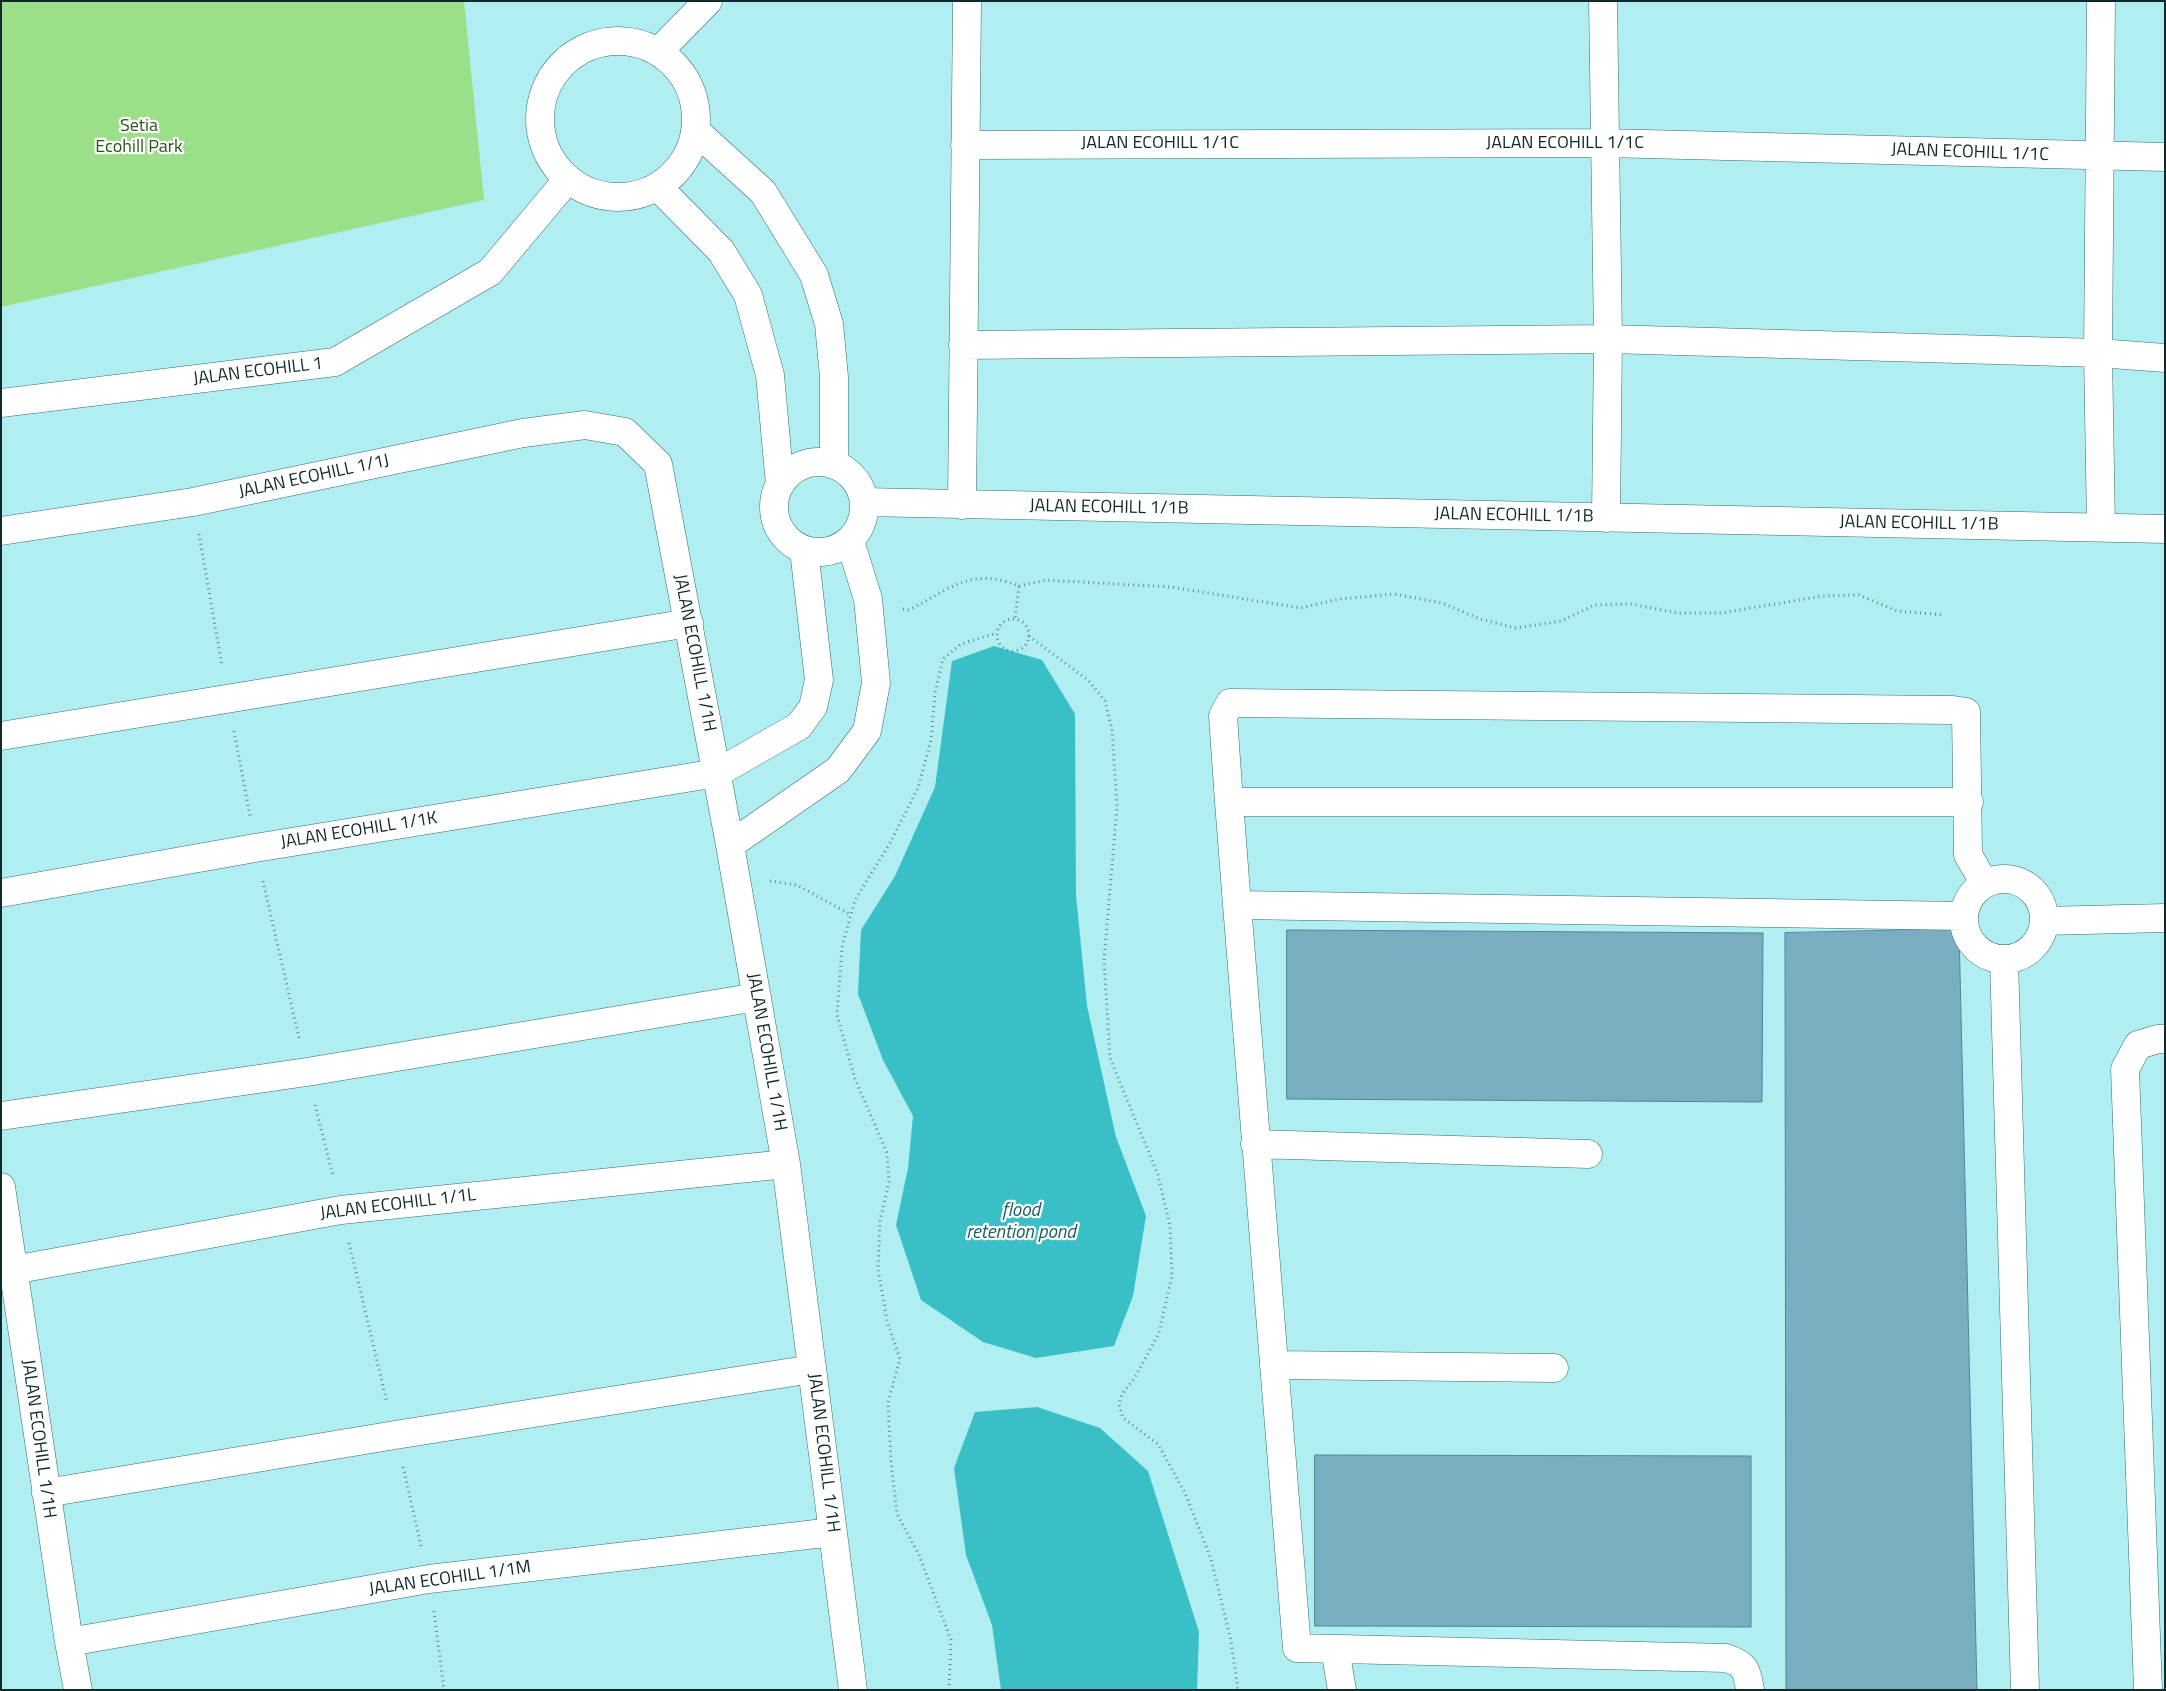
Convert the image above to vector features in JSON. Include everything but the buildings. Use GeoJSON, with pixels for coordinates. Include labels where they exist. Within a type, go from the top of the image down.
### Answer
{"type":"FeatureCollection","features":[{"type":"Feature","properties":{"kind":"street"},"geometry":{"type":"LineString","coordinates":[[659,51],[708,1]]}},
{"type":"Feature","properties":{"kind":"street"},"geometry":{"type":"LineString","coordinates":[[962,505],[967,1]]}},
{"type":"Feature","properties":{"kind":"street"},"geometry":{"type":"LineString","coordinates":[[1603,1],[1608,339],[1606,518]]}},
{"type":"Feature","properties":{"kind":"street"},"geometry":{"type":"LineString","coordinates":[[2100,1],[2098,354],[2101,528]]}},
{"type":"Feature","properties":{"kind":"street"},"geometry":{"type":"LineString","coordinates":[[614,40],[637,42],[659,51],[691,85],[697,108],[697,132],[690,154],[676,173],[658,187],[635,196],[611,197],[588,191],[568,179],[552,162],[542,140],[539,117],[543,94],[554,73],[570,56],[590,44],[614,40]]}},
{"type":"Feature","properties":{"kind":"street"},"geometry":{"type":"LineString","coordinates":[[697,132],[763,192],[814,275],[829,324],[834,377],[834,465]]}},
{"type":"Feature","properties":{"kind":"street","name":"JALAN ECOHILL 1/1C"},"geometry":{"type":"LineString","coordinates":[[966,145],[1605,143],[2165,157]]}},
{"type":"Feature","properties":{"kind":"street","name":"JALAN ECOHILL 1"},"geometry":{"type":"LineString","coordinates":[[1,403],[335,362],[490,272],[568,179]]}},
{"type":"Feature","properties":{"kind":"street"},"geometry":{"type":"LineString","coordinates":[[658,187],[721,251],[748,295],[770,375],[780,485]]}},
{"type":"Feature","properties":{"kind":"street"},"geometry":{"type":"LineString","coordinates":[[963,345],[1608,339],[2098,354],[2165,358]]}},
{"type":"Feature","properties":{"kind":"street","name":"JALAN ECOHILL 1/1J"},"geometry":{"type":"LineString","coordinates":[[1,531],[193,502],[523,433],[586,425],[625,432]]}},
{"type":"Feature","properties":{"kind":"street","name":"JALAN ECOHILL 1/1H"},"geometry":{"type":"LineString","coordinates":[[625,432],[658,464],[730,846],[786,1164],[853,1690]]}},
{"type":"Feature","properties":{"kind":"street"},"geometry":{"type":"LineString","coordinates":[[818,462],[834,465],[848,472],[858,484],[864,502],[864,514],[859,528],[850,541],[830,551],[804,550],[790,542],[780,530],[775,516],[774,500],[780,485],[790,474],[803,466],[818,462]]}},
{"type":"Feature","properties":{"kind":"street","name":"JALAN ECOHILL 1/1B"},"geometry":{"type":"LineString","coordinates":[[864,502],[2165,529]]}},
{"type":"Feature","properties":{"kind":"street"},"geometry":{"type":"LineString","coordinates":[[730,846],[838,770],[867,731],[876,683],[868,599],[850,541]]}},
{"type":"Feature","properties":{"kind":"street"},"geometry":{"type":"LineString","coordinates":[[716,774],[799,726],[812,707],[819,680],[804,550]]}},
{"type":"Feature","properties":{"kind":"street"},"geometry":{"type":"LineString","coordinates":[[1,736],[688,624]]}},
{"type":"Feature","properties":{"kind":"street"},"geometry":{"type":"LineString","coordinates":[[1750,1690],[1748,1674],[1740,1663],[1726,1658],[1297,1648],[1255,1144],[1223,716],[1230,703],[1952,710],[1966,712],[1969,802],[1968,855],[1985,884]]}},
{"type":"Feature","properties":{"kind":"street","name":"JALAN ECOHILL 1/1K"},"geometry":{"type":"LineString","coordinates":[[1,892],[265,846],[716,774]]}},
{"type":"Feature","properties":{"kind":"street"},"geometry":{"type":"LineString","coordinates":[[1229,802],[1969,802]]}},
{"type":"Feature","properties":{"kind":"street"},"geometry":{"type":"LineString","coordinates":[[1999,880],[2012,880],[2026,886],[2036,895],[2042,907],[2044,921],[2042,933],[2036,944],[2016,958],[2004,959],[1991,957],[1979,951],[1970,941],[1965,929],[1964,916],[1968,903],[1975,892],[1985,884],[1999,880]]}},
{"type":"Feature","properties":{"kind":"street"},"geometry":{"type":"LineString","coordinates":[[1237,904],[1964,916]]}},
{"type":"Feature","properties":{"kind":"street"},"geometry":{"type":"LineString","coordinates":[[2044,921],[2165,918]]}},
{"type":"Feature","properties":{"kind":"street"},"geometry":{"type":"LineString","coordinates":[[2004,959],[2025,1690]]}},
{"type":"Feature","properties":{"kind":"street"},"geometry":{"type":"LineString","coordinates":[[1,1116],[307,1072],[757,997]]}},
{"type":"Feature","properties":{"kind":"street"},"geometry":{"type":"LineString","coordinates":[[2148,1690],[2125,1069],[2138,1045],[2158,1038],[2165,1038]]}},
{"type":"Feature","properties":{"kind":"street"},"geometry":{"type":"LineString","coordinates":[[1255,1144],[1588,1154]]}},
{"type":"Feature","properties":{"kind":"street","name":"JALAN ECOHILL 1/1L"},"geometry":{"type":"LineString","coordinates":[[13,1270],[341,1210],[786,1164]]}},
{"type":"Feature","properties":{"kind":"street","name":"JALAN ECOHILL 1/1H"},"geometry":{"type":"LineString","coordinates":[[1,1187],[46,1493],[78,1690]]}},
{"type":"Feature","properties":{"kind":"street"},"geometry":{"type":"LineString","coordinates":[[1274,1365],[1554,1368]]}},
{"type":"Feature","properties":{"kind":"street"},"geometry":{"type":"LineString","coordinates":[[46,1493],[395,1434],[812,1369]]}},
{"type":"Feature","properties":{"kind":"street","name":"JALAN ECOHILL 1/1M"},"geometry":{"type":"LineString","coordinates":[[69,1642],[429,1579],[833,1532]]}},
{"type":"Feature","properties":{"kind":"street"},"geometry":{"type":"LineString","coordinates":[[1335,1649],[1342,1690]]}},
{"type":"Feature","properties":{"kind":"path"},"geometry":{"type":"LineString","coordinates":[[900,608],[909,610],[951,586],[974,578],[1006,580],[1019,586],[1046,580],[1171,587],[1301,608],[1339,599],[1394,594],[1442,603],[1480,618],[1515,628],[1562,621],[1594,605],[1631,604],[1677,613],[1721,613],[1823,596],[1859,595],[1897,611],[1945,615]]}},
{"type":"Feature","properties":{"kind":"path"},"geometry":{"type":"LineString","coordinates":[[1015,618],[1019,586]]}},
{"type":"Feature","properties":{"kind":"path"},"geometry":{"type":"LineString","coordinates":[[1015,618],[1023,622],[1028,628],[1029,636],[1026,644],[1020,650],[1011,651],[1003,648],[998,641],[997,633],[1000,625],[1006,620],[1015,618]]}},
{"type":"Feature","properties":{"kind":"path"},"geometry":{"type":"LineString","coordinates":[[949,1690],[951,1640],[919,1555],[897,1514],[891,1462],[888,1402],[900,1359],[887,1321],[878,1269],[880,1222],[889,1182],[887,1153],[855,1079],[837,1015],[842,947],[855,900],[890,844],[918,788],[930,740],[935,693],[943,659],[961,644],[997,633]]}},
{"type":"Feature","properties":{"kind":"path"},"geometry":{"type":"LineString","coordinates":[[1029,636],[1088,680],[1105,701],[1112,729],[1117,807],[1104,960],[1110,1058],[1158,1175],[1170,1226],[1172,1276],[1159,1333],[1134,1379],[1122,1394],[1119,1406],[1123,1418],[1158,1444],[1185,1492],[1211,1559],[1231,1640],[1238,1690]]}},
{"type":"Feature","properties":{"kind":"path"},"geometry":{"type":"LineString","coordinates":[[734,875],[797,885],[851,915]]}},
{"type":"Feature","properties":{"kind":"green space","name":"Setia Ecohill Park"},"geometry":{"type":"Polygon","coordinates":[[[1,1],[464,1],[484,200],[1,307],[1,1]]]}},
{"type":"Feature","properties":{"kind":"water","name":"flood retention pond"},"geometry":{"type":"Polygon","coordinates":[[[994,646],[1042,660],[1075,714],[1076,895],[1087,1006],[1116,1137],[1146,1216],[1133,1296],[1114,1346],[1036,1358],[983,1342],[921,1300],[896,1225],[908,1168],[913,1116],[883,1060],[858,994],[861,930],[895,876],[935,787],[952,661],[994,646]]]}},
{"type":"Feature","properties":{"kind":"water"},"geometry":{"type":"Polygon","coordinates":[[[1037,1407],[1100,1428],[1148,1471],[1199,1632],[1197,1690],[1001,1690],[992,1625],[966,1555],[954,1468],[975,1412],[1037,1407]]]}}]}
